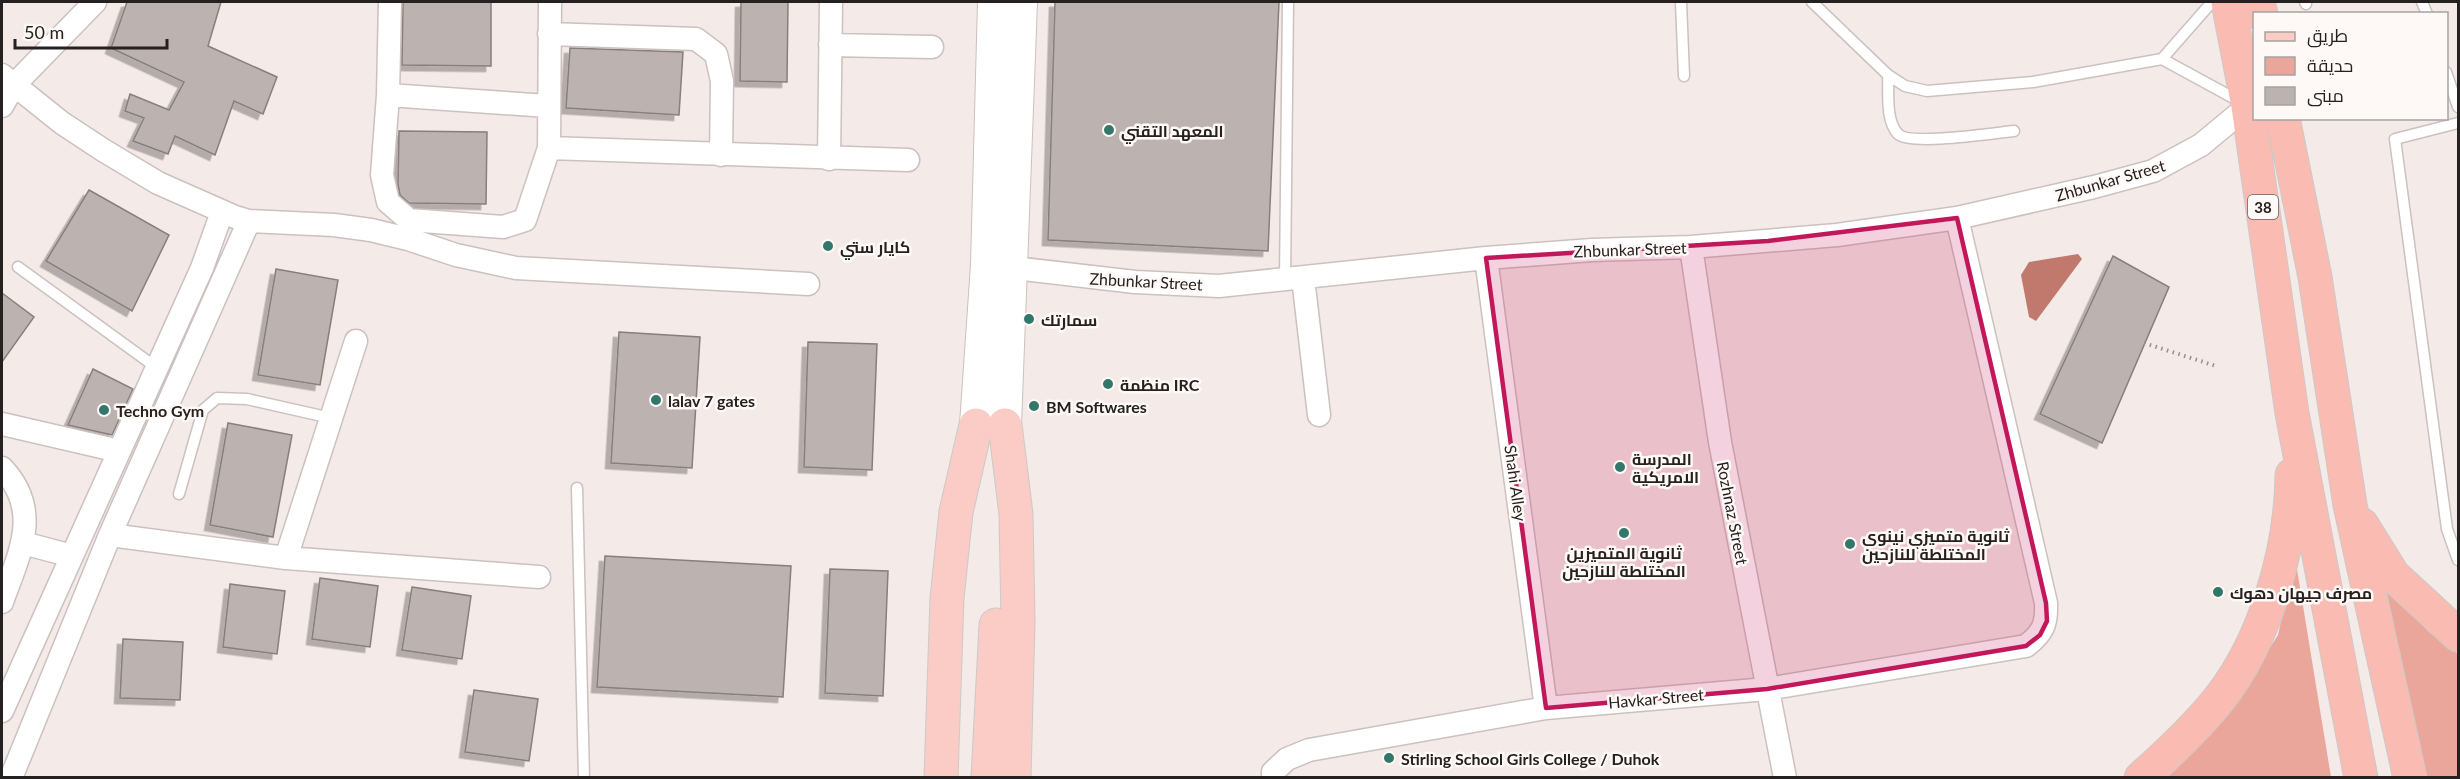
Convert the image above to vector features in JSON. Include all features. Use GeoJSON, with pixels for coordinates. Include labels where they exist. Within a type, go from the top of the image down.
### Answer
{"type":"FeatureCollection","features":[{"type":"Feature","properties":{"kind":"highway","name":"38"},"geometry":{"type":"LineString","coordinates":[[2228,2],[2248,106],[2292,413],[2361,777]]}},
{"type":"Feature","properties":{"kind":"highway","name":"38"},"geometry":{"type":"LineString","coordinates":[[2283,120],[2315,277],[2349,505],[2410,777]]}},
{"type":"Feature","properties":{"kind":"highway"},"geometry":{"type":"LineString","coordinates":[[2141,777],[2195,728],[2221,697],[2254,642],[2268,609],[2280,564],[2291,504],[2292,413]]}},
{"type":"Feature","properties":{"kind":"highway"},"geometry":{"type":"LineString","coordinates":[[2349,505],[2393,575],[2458,635]]}},
{"type":"Feature","properties":{"kind":"main road"},"geometry":{"type":"LineString","coordinates":[[994,2],[999,266]]}},
{"type":"Feature","properties":{"kind":"main road"},"geometry":{"type":"LineString","coordinates":[[963,777],[990,425],[999,266],[1021,2]]}},
{"type":"Feature","properties":{"kind":"main road"},"geometry":{"type":"LineString","coordinates":[[941,777],[947,598],[956,512],[990,425]]}},
{"type":"Feature","properties":{"kind":"main road"},"geometry":{"type":"LineString","coordinates":[[988,777],[990,425]]}},
{"type":"Feature","properties":{"kind":"main road"},"geometry":{"type":"LineString","coordinates":[[990,425],[1016,514],[1018,622],[1014,777]]}},
{"type":"Feature","properties":{"kind":"street"},"geometry":{"type":"LineString","coordinates":[[2,106],[8,80],[95,2]]}},
{"type":"Feature","properties":{"kind":"street"},"geometry":{"type":"LineString","coordinates":[[390,2],[388,94],[382,175],[388,202],[409,220],[503,227],[525,220],[549,148],[550,2]]}},
{"type":"Feature","properties":{"kind":"street"},"geometry":{"type":"LineString","coordinates":[[829,159],[831,2]]}},
{"type":"Feature","properties":{"kind":"street"},"geometry":{"type":"LineString","coordinates":[[549,34],[696,39],[716,54],[722,81],[721,155]]}},
{"type":"Feature","properties":{"kind":"street"},"geometry":{"type":"LineString","coordinates":[[830,45],[932,46]]}},
{"type":"Feature","properties":{"kind":"street"},"geometry":{"type":"LineString","coordinates":[[8,80],[62,123],[158,183],[222,212],[249,221],[334,225],[371,230],[408,239],[456,255],[516,268],[808,284]]}},
{"type":"Feature","properties":{"kind":"street"},"geometry":{"type":"LineString","coordinates":[[388,94],[548,106]]}},
{"type":"Feature","properties":{"kind":"street","name":"Zhbunkar Street"},"geometry":{"type":"LineString","coordinates":[[999,266],[1135,282],[1219,286],[1486,258],[1592,250],[1691,247],[1838,235],[1957,218],[2153,171],[2201,145],[2248,106]]}},
{"type":"Feature","properties":{"kind":"street"},"geometry":{"type":"LineString","coordinates":[[549,148],[908,160]]}},
{"type":"Feature","properties":{"kind":"street"},"geometry":{"type":"LineString","coordinates":[[2,711],[202,268],[222,212]]}},
{"type":"Feature","properties":{"kind":"street","name":"Havkar Street"},"geometry":{"type":"LineString","coordinates":[[1274,777],[1273,772],[1287,759],[1309,750],[1545,708],[1767,689],[2026,646],[2040,635],[2047,621],[2046,603],[1957,218]]}},
{"type":"Feature","properties":{"kind":"street"},"geometry":{"type":"LineString","coordinates":[[10,777],[110,535],[249,221]]}},
{"type":"Feature","properties":{"kind":"street","name":"Rozhnaz Street"},"geometry":{"type":"LineString","coordinates":[[1691,247],[1719,442],[1785,777]]}},
{"type":"Feature","properties":{"kind":"street","name":"Shahi Alley"},"geometry":{"type":"LineString","coordinates":[[1486,258],[1545,708]]}},
{"type":"Feature","properties":{"kind":"street"},"geometry":{"type":"LineString","coordinates":[[202,268],[225,278]]}},
{"type":"Feature","properties":{"kind":"street"},"geometry":{"type":"LineString","coordinates":[[1294,279],[1319,415]]}},
{"type":"Feature","properties":{"kind":"street"},"geometry":{"type":"LineString","coordinates":[[286,558],[356,340]]}},
{"type":"Feature","properties":{"kind":"street"},"geometry":{"type":"LineString","coordinates":[[2,424],[119,451]]}},
{"type":"Feature","properties":{"kind":"street"},"geometry":{"type":"LineString","coordinates":[[2,468],[14,481],[26,511],[23,543],[2,602]]}},
{"type":"Feature","properties":{"kind":"street"},"geometry":{"type":"LineString","coordinates":[[110,535],[286,558],[539,577]]}},
{"type":"Feature","properties":{"kind":"street"},"geometry":{"type":"LineString","coordinates":[[23,543],[72,556]]}},
{"type":"Feature","properties":{"kind":"lane"},"geometry":{"type":"LineString","coordinates":[[1288,2],[1294,279]]}},
{"type":"Feature","properties":{"kind":"lane"},"geometry":{"type":"LineString","coordinates":[[1681,2],[1684,76]]}},
{"type":"Feature","properties":{"kind":"lane"},"geometry":{"type":"LineString","coordinates":[[1812,2],[1888,75],[1905,86],[1927,91],[2033,82],[2162,59],[2212,2]]}},
{"type":"Feature","properties":{"kind":"lane"},"geometry":{"type":"LineString","coordinates":[[2162,59],[2248,106]]}},
{"type":"Feature","properties":{"kind":"lane"},"geometry":{"type":"LineString","coordinates":[[1888,75],[1892,123],[1898,134],[1905,138],[1939,138],[2014,131]]}},
{"type":"Feature","properties":{"kind":"lane"},"geometry":{"type":"LineString","coordinates":[[2448,78],[2458,107]]}},
{"type":"Feature","properties":{"kind":"lane"},"geometry":{"type":"LineString","coordinates":[[2458,123],[2396,139],[2447,529],[2458,560]]}},
{"type":"Feature","properties":{"kind":"lane"},"geometry":{"type":"LineString","coordinates":[[18,267],[157,368]]}},
{"type":"Feature","properties":{"kind":"lane"},"geometry":{"type":"LineString","coordinates":[[179,494],[203,410],[217,398],[247,399],[331,418]]}},
{"type":"Feature","properties":{"kind":"lane"},"geometry":{"type":"LineString","coordinates":[[577,488],[584,777]]}},
{"type":"Feature","properties":{"kind":"path"},"geometry":{"type":"LineString","coordinates":[[2144,344],[2216,366]]}},
{"type":"Feature","properties":{"kind":"highlighted area"},"geometry":{"type":"Polygon","coordinates":[[[1957,218],[2046,603],[2047,621],[2040,635],[2026,646],[1767,689],[1546,708],[1486,258],[1768,241],[1957,218]]]}},
{"type":"Feature","properties":{"kind":"green space"},"geometry":{"type":"Polygon","coordinates":[[[2295,557],[2331,777],[2166,778],[2221,722],[2278,635],[2295,557]]]}},
{"type":"Feature","properties":{"kind":"green space"},"geometry":{"type":"Polygon","coordinates":[[[2379,578],[2428,631],[2458,654],[2458,777],[2426,777],[2379,578]]]}},
{"type":"Feature","properties":{"kind":"shaded area"},"geometry":{"type":"Polygon","coordinates":[[[2078,254],[2082,259],[2036,321],[2029,317],[2021,275],[2029,262],[2078,254]]]}},
{"type":"Feature","properties":{"kind":"building"},"geometry":{"type":"Polygon","coordinates":[[[127,2],[221,2],[208,46],[277,77],[263,114],[234,101],[215,155],[175,136],[168,154],[133,141],[144,118],[125,111],[130,94],[169,110],[184,82],[111,48],[127,2]]]}},
{"type":"Feature","properties":{"kind":"building"},"geometry":{"type":"Polygon","coordinates":[[[403,2],[491,2],[491,66],[402,65],[403,2]]]}},
{"type":"Feature","properties":{"kind":"building"},"geometry":{"type":"Polygon","coordinates":[[[741,2],[788,2],[787,82],[740,81],[741,2]]]}},
{"type":"Feature","properties":{"kind":"building"},"geometry":{"type":"Polygon","coordinates":[[[1055,2],[1279,2],[1268,251],[1048,240],[1055,2]]]}},
{"type":"Feature","properties":{"kind":"building"},"geometry":{"type":"Polygon","coordinates":[[[570,48],[683,52],[679,115],[566,108],[570,48]]]}},
{"type":"Feature","properties":{"kind":"building"},"geometry":{"type":"Polygon","coordinates":[[[399,131],[487,132],[486,204],[409,203],[400,195],[398,184],[399,131]]]}},
{"type":"Feature","properties":{"kind":"building"},"geometry":{"type":"Polygon","coordinates":[[[89,190],[169,235],[132,311],[46,261],[89,190]]]}},
{"type":"Feature","properties":{"kind":"building"},"geometry":{"type":"Polygon","coordinates":[[[2113,256],[2169,287],[2102,443],[2040,414],[2113,256]]]}},
{"type":"Feature","properties":{"kind":"building"},"geometry":{"type":"Polygon","coordinates":[[[276,269],[338,280],[320,385],[258,375],[276,269]]]}},
{"type":"Feature","properties":{"kind":"building"},"geometry":{"type":"Polygon","coordinates":[[[2,293],[34,317],[2,362],[2,293]]]}},
{"type":"Feature","properties":{"kind":"building","name":"lalav 7 gates"},"geometry":{"type":"Polygon","coordinates":[[[619,332],[700,337],[692,468],[611,463],[619,332]]]}},
{"type":"Feature","properties":{"kind":"building"},"geometry":{"type":"Polygon","coordinates":[[[808,342],[877,344],[872,470],[804,467],[808,342]]]}},
{"type":"Feature","properties":{"kind":"building","name":"Techno Gym"},"geometry":{"type":"Polygon","coordinates":[[[93,369],[133,389],[112,435],[68,425],[93,369]]]}},
{"type":"Feature","properties":{"kind":"building"},"geometry":{"type":"Polygon","coordinates":[[[228,423],[292,435],[273,537],[210,525],[228,423]]]}},
{"type":"Feature","properties":{"kind":"building"},"geometry":{"type":"Polygon","coordinates":[[[605,556],[791,566],[783,697],[597,687],[605,556]]]}},
{"type":"Feature","properties":{"kind":"building"},"geometry":{"type":"Polygon","coordinates":[[[830,569],[888,571],[883,696],[825,693],[830,569]]]}},
{"type":"Feature","properties":{"kind":"building"},"geometry":{"type":"Polygon","coordinates":[[[320,578],[378,586],[370,647],[312,639],[320,578]]]}},
{"type":"Feature","properties":{"kind":"building"},"geometry":{"type":"Polygon","coordinates":[[[230,584],[285,591],[277,654],[223,647],[230,584]]]}},
{"type":"Feature","properties":{"kind":"building"},"geometry":{"type":"Polygon","coordinates":[[[412,587],[471,596],[462,659],[402,650],[412,587]]]}},
{"type":"Feature","properties":{"kind":"building"},"geometry":{"type":"Polygon","coordinates":[[[123,639],[183,642],[180,700],[120,698],[123,639]]]}},
{"type":"Feature","properties":{"kind":"building"},"geometry":{"type":"Polygon","coordinates":[[[474,690],[538,699],[529,761],[465,752],[474,690]]]}},
{"type":"Feature","properties":{"kind":"place","name":"المعهد التقني"},"geometry":{"type":"Point","coordinates":[1109,130]}},
{"type":"Feature","properties":{"kind":"place","name":"كايار ستي"},"geometry":{"type":"Point","coordinates":[828,246]}},
{"type":"Feature","properties":{"kind":"place","name":"سمارتك"},"geometry":{"type":"Point","coordinates":[1029,319]}},
{"type":"Feature","properties":{"kind":"place","name":"منظمة IRC"},"geometry":{"type":"Point","coordinates":[1108,384]}},
{"type":"Feature","properties":{"kind":"place","name":"lalav 7 gates"},"geometry":{"type":"Point","coordinates":[656,400]}},
{"type":"Feature","properties":{"kind":"place","name":"BM Softwares"},"geometry":{"type":"Point","coordinates":[1034,406]}},
{"type":"Feature","properties":{"kind":"place","name":"Techno Gym"},"geometry":{"type":"Point","coordinates":[104,410]}},
{"type":"Feature","properties":{"kind":"place","name":"المدرسة الامريكية"},"geometry":{"type":"Point","coordinates":[1620,467]}},
{"type":"Feature","properties":{"kind":"place","name":"ثانوية المتميزين المختلطة للنازحين"},"geometry":{"type":"Point","coordinates":[1624,533]}},
{"type":"Feature","properties":{"kind":"place","name":"ثانوية متميزي نينوى المختلطة للنازحين"},"geometry":{"type":"Point","coordinates":[1850,544]}},
{"type":"Feature","properties":{"kind":"place","name":"مصرف جيهان دهوك"},"geometry":{"type":"Point","coordinates":[2218,592]}},
{"type":"Feature","properties":{"kind":"place","name":"Stirling School Girls College / Duhok"},"geometry":{"type":"Point","coordinates":[1389,758]}}]}
